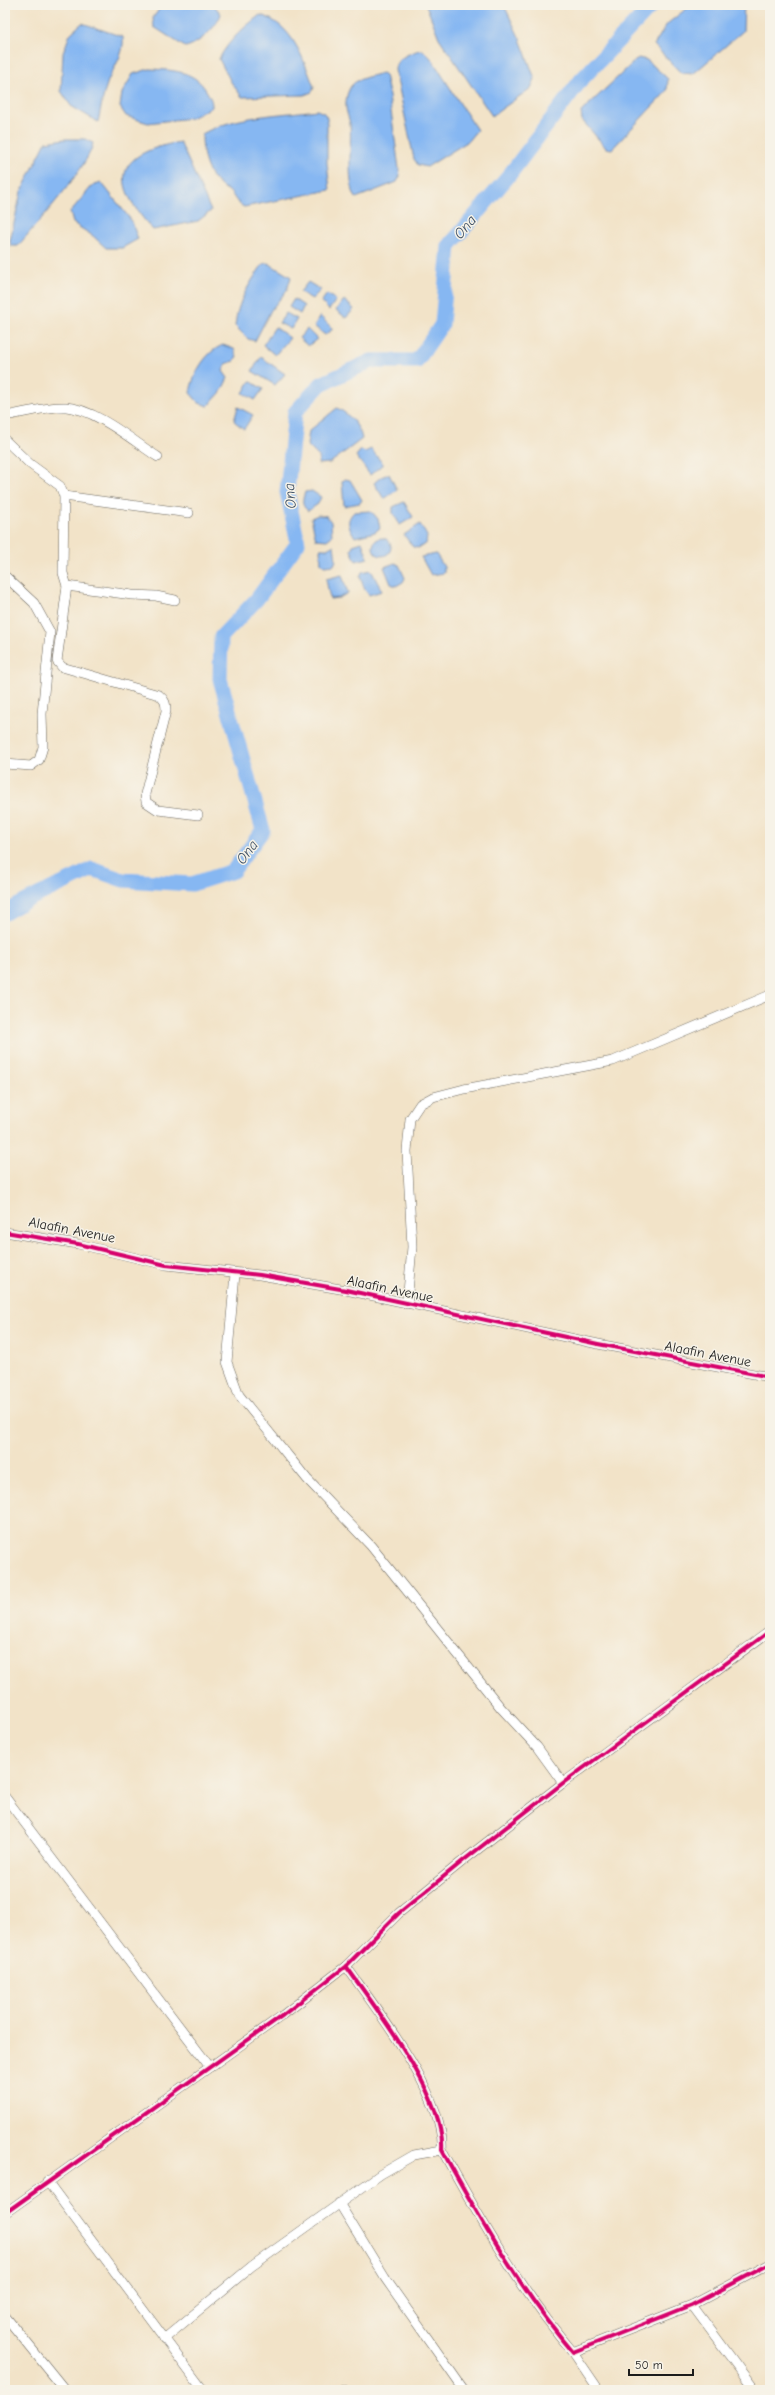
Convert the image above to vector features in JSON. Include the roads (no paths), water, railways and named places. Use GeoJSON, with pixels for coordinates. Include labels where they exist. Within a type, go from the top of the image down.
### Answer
{"type":"FeatureCollection","features":[{"type":"Feature","properties":{"kind":"street"},"geometry":{"type":"LineString","coordinates":[[5,416],[65,407],[79,409],[96,416],[158,457]]}},
{"type":"Feature","properties":{"kind":"street"},"geometry":{"type":"LineString","coordinates":[[5,440],[30,464],[60,486],[64,496],[62,573],[67,586],[64,622],[57,657],[62,667],[159,695],[165,701],[166,711],[145,794],[146,802],[158,810],[198,815]]}},
{"type":"Feature","properties":{"kind":"street"},"geometry":{"type":"LineString","coordinates":[[64,496],[189,513]]}},
{"type":"Feature","properties":{"kind":"street"},"geometry":{"type":"LineString","coordinates":[[5,576],[34,603],[50,632],[45,666],[42,754],[31,766],[5,764]]}},
{"type":"Feature","properties":{"kind":"street"},"geometry":{"type":"LineString","coordinates":[[67,586],[132,595],[156,596],[175,600]]}},
{"type":"Feature","properties":{"kind":"street"},"geometry":{"type":"LineString","coordinates":[[46,625],[64,622]]}},
{"type":"Feature","properties":{"kind":"street"},"geometry":{"type":"LineString","coordinates":[[407,1304],[412,1247],[406,1151],[410,1118],[420,1104],[433,1097],[464,1089],[613,1061],[770,995]]}},
{"type":"Feature","properties":{"kind":"street","name":"Alaafin Avenue"},"geometry":{"type":"LineString","coordinates":[[5,1232],[78,1244],[166,1265],[235,1274],[260,1275],[346,1290],[407,1304],[770,1377]]}},
{"type":"Feature","properties":{"kind":"street"},"geometry":{"type":"LineString","coordinates":[[235,1274],[227,1362],[239,1395],[307,1480],[370,1546],[501,1708],[537,1747],[563,1783]]}},
{"type":"Feature","properties":{"kind":"street"},"geometry":{"type":"LineString","coordinates":[[5,2213],[47,2181],[210,2067],[346,1966],[398,1913],[563,1783],[770,1631]]}},
{"type":"Feature","properties":{"kind":"street"},"geometry":{"type":"LineString","coordinates":[[5,1797],[210,2067]]}},
{"type":"Feature","properties":{"kind":"street"},"geometry":{"type":"LineString","coordinates":[[346,1966],[398,2039],[427,2091],[443,2138],[442,2150],[480,2219],[535,2305],[574,2352],[599,2390]]}},
{"type":"Feature","properties":{"kind":"street"},"geometry":{"type":"LineString","coordinates":[[164,2339],[252,2266],[381,2174],[414,2155],[442,2150]]}},
{"type":"Feature","properties":{"kind":"street"},"geometry":{"type":"LineString","coordinates":[[47,2181],[203,2390]]}},
{"type":"Feature","properties":{"kind":"street"},"geometry":{"type":"LineString","coordinates":[[339,2204],[385,2278],[464,2390]]}},
{"type":"Feature","properties":{"kind":"street"},"geometry":{"type":"LineString","coordinates":[[574,2352],[692,2305],[770,2264]]}},
{"type":"Feature","properties":{"kind":"street"},"geometry":{"type":"LineString","coordinates":[[692,2305],[755,2390]]}},
{"type":"Feature","properties":{"kind":"street"},"geometry":{"type":"LineString","coordinates":[[5,2316],[65,2390]]}},
{"type":"Feature","properties":{"kind":"water"},"geometry":{"type":"Polygon","coordinates":[[[162,5],[214,5],[221,14],[216,24],[206,35],[196,43],[185,47],[154,27],[153,18],[162,5]]]}},
{"type":"Feature","properties":{"kind":"water"},"geometry":{"type":"Polygon","coordinates":[[[426,5],[504,5],[520,39],[535,79],[531,88],[492,116],[439,38],[426,5]]]}},
{"type":"Feature","properties":{"kind":"water"},"geometry":{"type":"Polygon","coordinates":[[[691,5],[744,5],[743,31],[693,74],[681,73],[654,45],[667,24],[691,5]]]}},
{"type":"Feature","properties":{"kind":"water"},"geometry":{"type":"Polygon","coordinates":[[[260,15],[281,26],[289,34],[306,65],[314,87],[312,92],[304,95],[242,97],[231,82],[219,59],[227,46],[237,35],[260,15]]]}},
{"type":"Feature","properties":{"kind":"water"},"geometry":{"type":"Polygon","coordinates":[[[82,23],[123,37],[121,54],[106,86],[98,122],[71,106],[61,91],[63,53],[70,34],[82,23]]]}},
{"type":"Feature","properties":{"kind":"water"},"geometry":{"type":"Polygon","coordinates":[[[419,50],[424,51],[431,58],[477,130],[467,142],[427,167],[418,165],[414,159],[395,70],[397,62],[400,59],[419,50]]]}},
{"type":"Feature","properties":{"kind":"water"},"geometry":{"type":"Polygon","coordinates":[[[638,58],[647,60],[668,79],[667,91],[612,149],[606,148],[582,120],[581,112],[638,58]]]}},
{"type":"Feature","properties":{"kind":"water"},"geometry":{"type":"Polygon","coordinates":[[[149,69],[174,71],[189,75],[196,79],[209,95],[212,107],[191,118],[148,123],[126,116],[120,107],[122,93],[133,74],[149,69]]]}},
{"type":"Feature","properties":{"kind":"water"},"geometry":{"type":"Polygon","coordinates":[[[382,73],[385,75],[388,89],[400,176],[397,182],[356,198],[351,183],[350,173],[350,124],[346,108],[347,96],[351,86],[357,81],[382,73]]]}},
{"type":"Feature","properties":{"kind":"water"},"geometry":{"type":"Polygon","coordinates":[[[317,110],[324,113],[327,118],[327,163],[330,190],[244,207],[211,175],[204,156],[202,134],[243,119],[317,110]]]}},
{"type":"Feature","properties":{"kind":"water"},"geometry":{"type":"Polygon","coordinates":[[[65,139],[85,139],[93,143],[82,166],[72,181],[18,246],[11,246],[10,241],[21,192],[46,142],[65,139]]]}},
{"type":"Feature","properties":{"kind":"water"},"geometry":{"type":"Polygon","coordinates":[[[180,142],[211,211],[198,221],[153,230],[139,213],[130,198],[125,184],[125,172],[131,162],[141,154],[158,147],[180,142]]]}},
{"type":"Feature","properties":{"kind":"water"},"geometry":{"type":"Polygon","coordinates":[[[101,182],[131,220],[138,239],[122,248],[106,248],[93,236],[73,223],[70,212],[93,185],[101,182]]]}},
{"type":"Feature","properties":{"kind":"water"},"geometry":{"type":"Polygon","coordinates":[[[268,263],[291,277],[287,290],[271,310],[255,341],[248,339],[235,326],[236,317],[241,301],[249,286],[263,264],[268,263]]]}},
{"type":"Feature","properties":{"kind":"water"},"geometry":{"type":"Polygon","coordinates":[[[308,282],[321,290],[312,299],[300,292],[308,282]]]}},
{"type":"Feature","properties":{"kind":"water"},"geometry":{"type":"Polygon","coordinates":[[[327,294],[336,300],[329,310],[321,302],[327,294]]]}},
{"type":"Feature","properties":{"kind":"water"},"geometry":{"type":"Polygon","coordinates":[[[294,299],[304,306],[300,314],[289,307],[294,299]]]}},
{"type":"Feature","properties":{"kind":"water"},"geometry":{"type":"Polygon","coordinates":[[[344,300],[354,309],[346,318],[336,310],[344,300]]]}},
{"type":"Feature","properties":{"kind":"water"},"geometry":{"type":"Polygon","coordinates":[[[286,313],[297,319],[291,329],[279,323],[286,313]]]}},
{"type":"Feature","properties":{"kind":"water"},"geometry":{"type":"Polygon","coordinates":[[[320,316],[333,329],[325,335],[314,326],[320,316]]]}},
{"type":"Feature","properties":{"kind":"water"},"geometry":{"type":"Polygon","coordinates":[[[275,327],[290,338],[275,355],[263,345],[275,327]]]}},
{"type":"Feature","properties":{"kind":"water"},"geometry":{"type":"Polygon","coordinates":[[[307,329],[317,339],[308,346],[299,338],[307,329]]]}},
{"type":"Feature","properties":{"kind":"water"},"geometry":{"type":"Polygon","coordinates":[[[223,345],[234,349],[237,356],[234,361],[226,364],[223,371],[228,378],[221,392],[208,406],[199,403],[190,393],[197,371],[205,358],[223,345]]]}},
{"type":"Feature","properties":{"kind":"water"},"geometry":{"type":"Polygon","coordinates":[[[261,357],[285,374],[275,385],[252,371],[261,357]]]}},
{"type":"Feature","properties":{"kind":"water"},"geometry":{"type":"Polygon","coordinates":[[[250,381],[263,389],[255,400],[243,393],[250,381]]]}},
{"type":"Feature","properties":{"kind":"water"},"geometry":{"type":"Polygon","coordinates":[[[238,407],[253,415],[244,429],[234,421],[238,407]]]}},
{"type":"Feature","properties":{"kind":"water"},"geometry":{"type":"Polygon","coordinates":[[[337,408],[353,420],[359,429],[362,439],[330,463],[318,464],[319,457],[307,445],[309,431],[337,408]]]}},
{"type":"Feature","properties":{"kind":"water"},"geometry":{"type":"Polygon","coordinates":[[[371,449],[383,464],[370,475],[356,456],[361,450],[365,452],[371,449]]]}},
{"type":"Feature","properties":{"kind":"water"},"geometry":{"type":"Polygon","coordinates":[[[389,474],[397,490],[384,499],[374,483],[381,477],[389,474]]]}},
{"type":"Feature","properties":{"kind":"water"},"geometry":{"type":"Polygon","coordinates":[[[345,479],[350,480],[362,500],[360,503],[344,506],[342,482],[345,479]]]}},
{"type":"Feature","properties":{"kind":"water"},"geometry":{"type":"Polygon","coordinates":[[[312,491],[321,497],[318,504],[308,511],[303,505],[303,498],[305,492],[312,491]]]}},
{"type":"Feature","properties":{"kind":"water"},"geometry":{"type":"Polygon","coordinates":[[[404,502],[413,517],[400,525],[393,513],[393,507],[404,502]]]}},
{"type":"Feature","properties":{"kind":"water"},"geometry":{"type":"Polygon","coordinates":[[[371,511],[378,519],[380,528],[375,532],[355,537],[349,524],[351,515],[354,512],[371,511]]]}},
{"type":"Feature","properties":{"kind":"water"},"geometry":{"type":"Polygon","coordinates":[[[318,515],[327,516],[331,522],[332,536],[327,540],[316,539],[311,518],[318,515]]]}},
{"type":"Feature","properties":{"kind":"water"},"geometry":{"type":"Polygon","coordinates":[[[420,524],[427,536],[426,544],[418,548],[413,547],[404,535],[420,524]]]}},
{"type":"Feature","properties":{"kind":"water"},"geometry":{"type":"Polygon","coordinates":[[[378,538],[386,538],[391,543],[389,554],[386,556],[378,556],[373,551],[373,543],[378,538]]]}},
{"type":"Feature","properties":{"kind":"water"},"geometry":{"type":"Polygon","coordinates":[[[362,542],[368,558],[356,561],[351,550],[353,545],[362,542]]]}},
{"type":"Feature","properties":{"kind":"water"},"geometry":{"type":"Polygon","coordinates":[[[334,545],[336,560],[334,565],[324,566],[321,563],[320,549],[327,549],[334,545]]]}},
{"type":"Feature","properties":{"kind":"water"},"geometry":{"type":"Polygon","coordinates":[[[436,554],[444,567],[444,573],[431,575],[421,557],[436,554]]]}},
{"type":"Feature","properties":{"kind":"water"},"geometry":{"type":"Polygon","coordinates":[[[395,563],[399,565],[405,578],[403,582],[396,586],[391,584],[384,567],[395,563]]]}},
{"type":"Feature","properties":{"kind":"water"},"geometry":{"type":"Polygon","coordinates":[[[371,570],[382,591],[369,595],[365,590],[360,577],[362,572],[371,570]]]}},
{"type":"Feature","properties":{"kind":"water"},"geometry":{"type":"Polygon","coordinates":[[[342,575],[348,593],[339,598],[330,599],[326,579],[342,575]]]}},
{"type":"Feature","properties":{"kind":"waterway","name":"Ona"},"geometry":{"type":"LineString","coordinates":[[5,913],[26,901],[92,869],[123,880],[192,884],[233,871],[263,830],[220,679],[221,637],[257,599],[298,543],[287,492],[295,412],[321,384],[371,361],[417,361],[442,324],[449,246],[507,178],[581,80],[652,5]]}}]}
